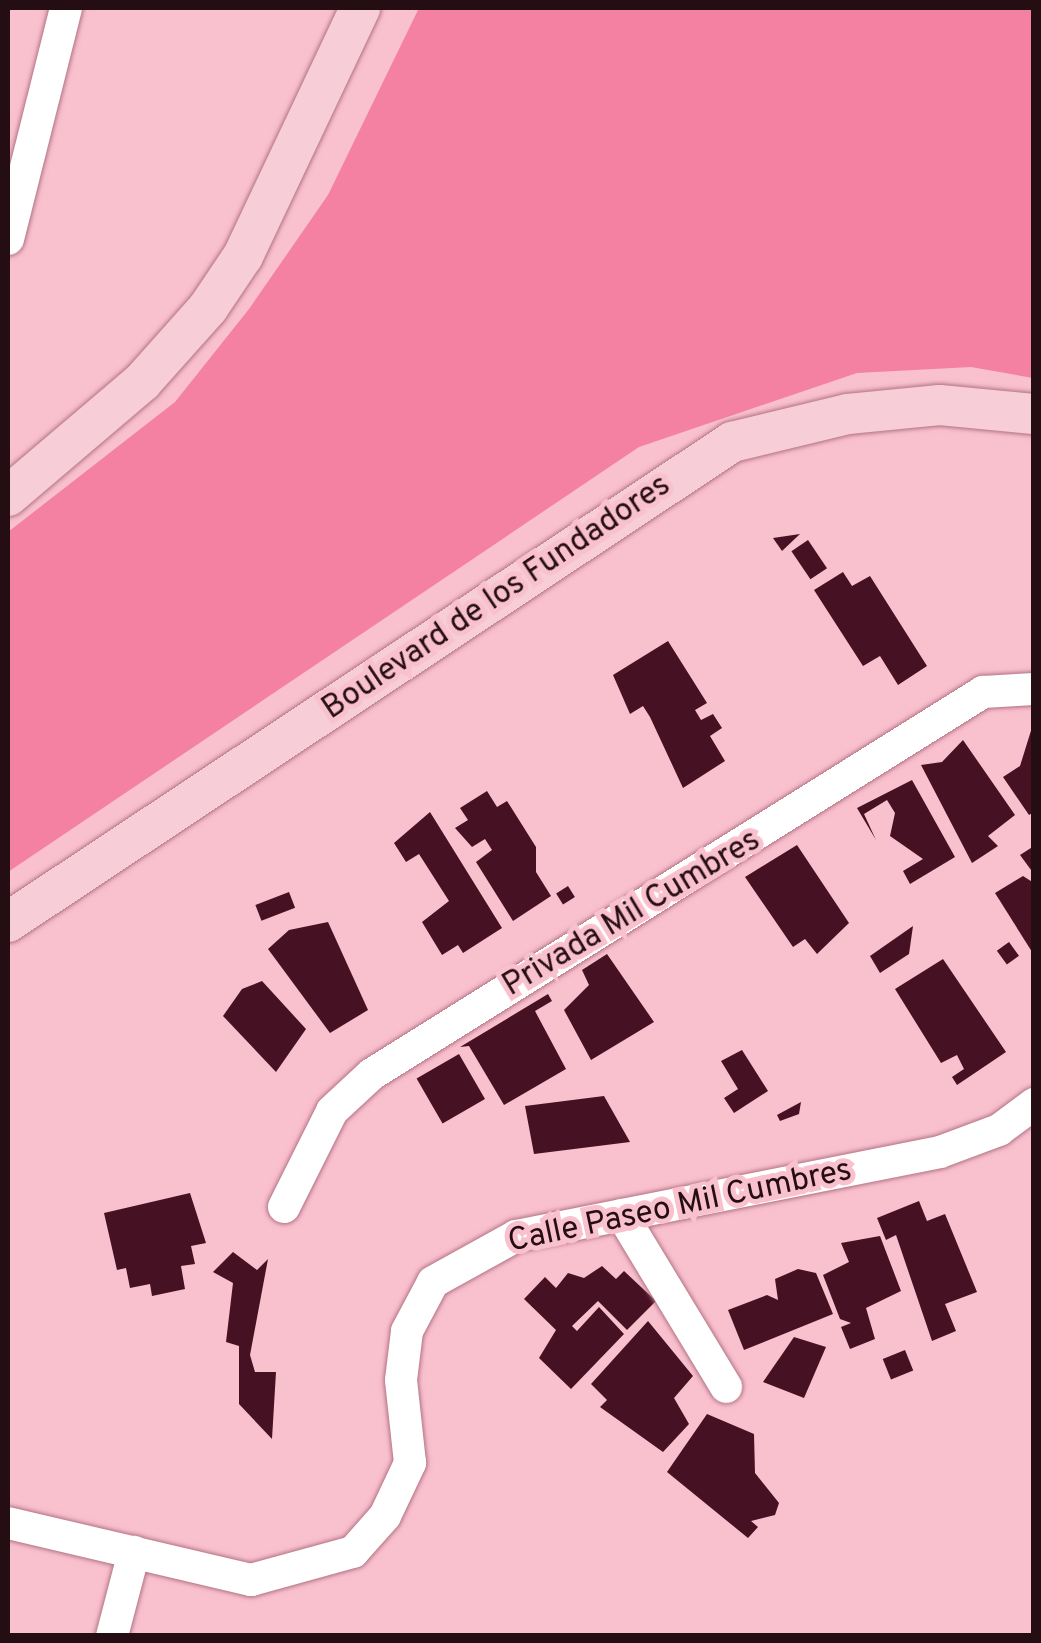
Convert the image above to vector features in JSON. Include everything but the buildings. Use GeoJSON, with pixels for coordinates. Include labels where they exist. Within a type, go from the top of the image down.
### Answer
{"type":"FeatureCollection","features":[{"type":"Feature","properties":{"kind":"main road"},"geometry":{"type":"LineString","coordinates":[[8,496],[142,382],[208,308],[242,256],[360,8]]}},
{"type":"Feature","properties":{"kind":"main road","name":"Boulevard de los Fundadores"},"geometry":{"type":"LineString","coordinates":[[8,922],[732,442],[848,414],[940,405],[1034,414]]}},
{"type":"Feature","properties":{"kind":"street"},"geometry":{"type":"LineString","coordinates":[[8,238],[66,8]]}},
{"type":"Feature","properties":{"kind":"street","name":"Privada Mil Cumbres"},"geometry":{"type":"LineString","coordinates":[[284,1207],[332,1111],[372,1074],[983,692],[1034,689]]}},
{"type":"Feature","properties":{"kind":"street","name":"Calle Paseo Mil Cumbres"},"geometry":{"type":"LineString","coordinates":[[8,1523],[251,1580],[296,1575],[352,1552],[385,1516],[410,1462],[401,1380],[407,1331],[433,1282],[516,1236],[940,1152],[999,1130],[1034,1104]]}},
{"type":"Feature","properties":{"kind":"street"},"geometry":{"type":"LineString","coordinates":[[622,1215],[726,1387]]}},
{"type":"Feature","properties":{"kind":"street"},"geometry":{"type":"LineString","coordinates":[[112,1636],[134,1552]]}},
{"type":"Feature","properties":{"kind":"shaded area"},"geometry":{"type":"Polygon","coordinates":[[[419,8],[1033,8],[1033,378],[971,367],[857,373],[639,447],[8,872],[8,532],[175,402],[249,309],[328,195],[419,8]]]}}]}
